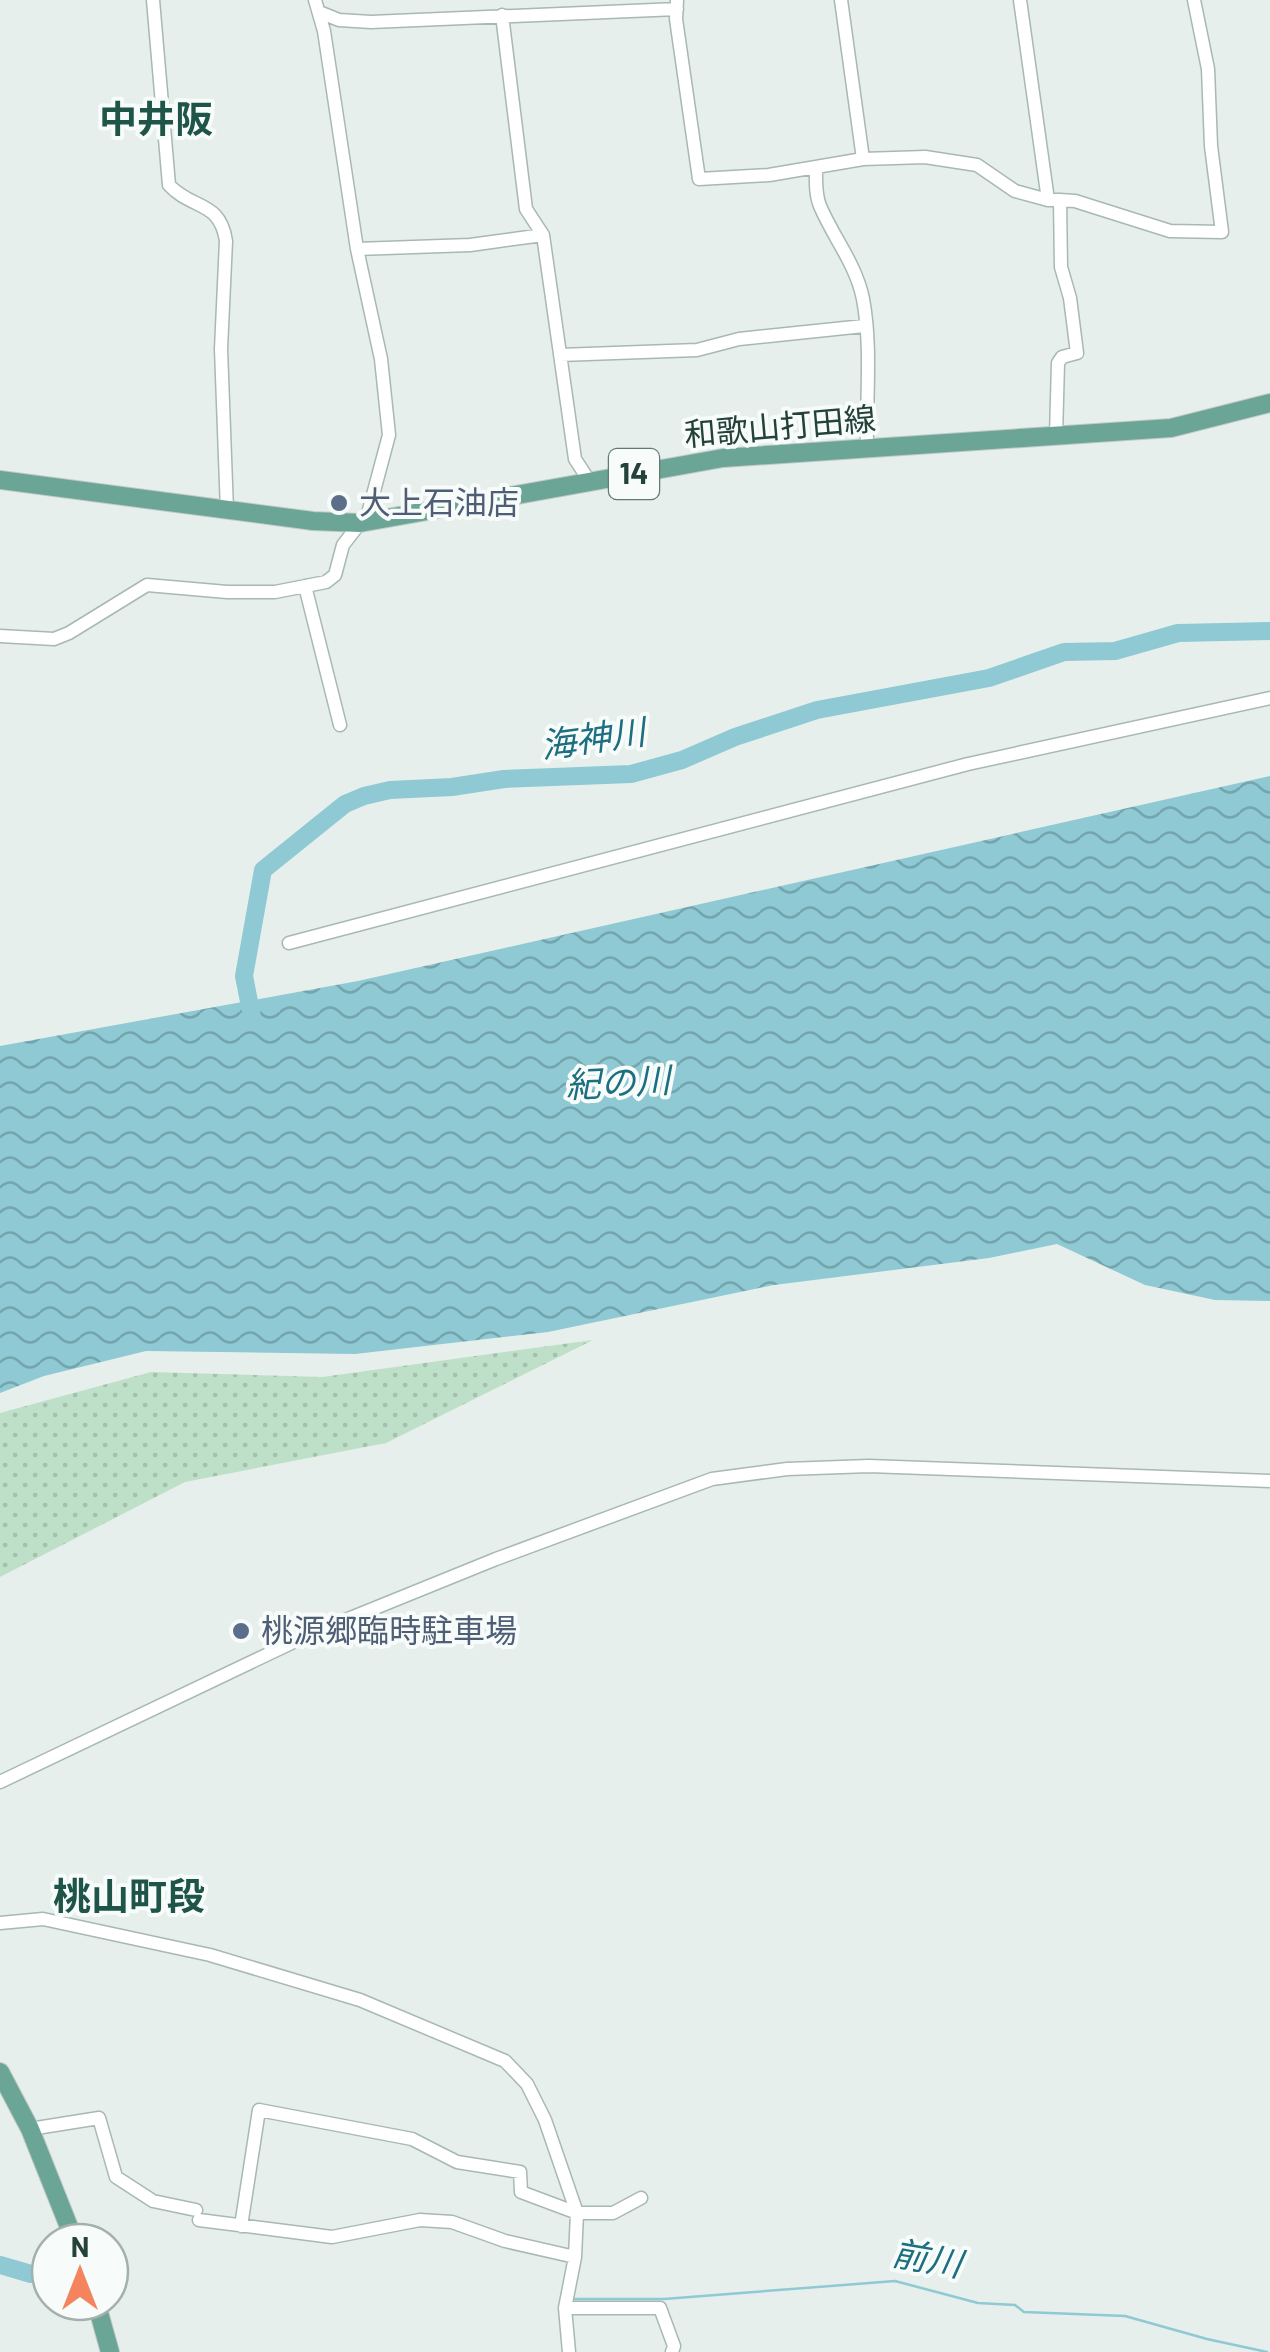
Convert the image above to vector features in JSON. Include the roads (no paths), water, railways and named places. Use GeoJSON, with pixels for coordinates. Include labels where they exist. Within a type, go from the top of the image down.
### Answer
{"type":"FeatureCollection","features":[{"type":"Feature","properties":{"kind":"main road","name":"和歌山打田線"},"geometry":{"type":"LineString","coordinates":[[0,480],[312,521],[363,522],[724,458],[1171,428],[1270,404]]}},
{"type":"Feature","properties":{"kind":"main road"},"geometry":{"type":"LineString","coordinates":[[0,2072],[30,2130],[68,2222]]}},
{"type":"Feature","properties":{"kind":"main road"},"geometry":{"type":"LineString","coordinates":[[102,2322],[110,2352]]}},
{"type":"Feature","properties":{"kind":"street"},"geometry":{"type":"LineString","coordinates":[[153,0],[169,185],[216,214],[224,225],[222,349],[227,511]]}},
{"type":"Feature","properties":{"kind":"street"},"geometry":{"type":"LineString","coordinates":[[841,0],[863,160]]}},
{"type":"Feature","properties":{"kind":"street"},"geometry":{"type":"LineString","coordinates":[[1020,0],[1077,353],[1062,357],[1058,363],[1056,436]]}},
{"type":"Feature","properties":{"kind":"street"},"geometry":{"type":"LineString","coordinates":[[317,6],[340,20],[371,22],[677,5],[699,179],[769,175],[863,160],[926,157],[977,165],[1014,191],[1076,201],[1170,231],[1222,232],[1211,146],[1208,70],[1194,0]]}},
{"type":"Feature","properties":{"kind":"street"},"geometry":{"type":"LineString","coordinates":[[0,636],[54,639],[147,585],[274,592],[326,582],[334,575],[343,545],[363,522],[389,435],[380,358],[357,250],[317,6]]}},
{"type":"Feature","properties":{"kind":"street"},"geometry":{"type":"LineString","coordinates":[[502,15],[526,209],[543,235],[575,459],[590,482]]}},
{"type":"Feature","properties":{"kind":"street"},"geometry":{"type":"LineString","coordinates":[[816,167],[820,204],[855,273],[863,300],[869,370],[867,448]]}},
{"type":"Feature","properties":{"kind":"street"},"geometry":{"type":"LineString","coordinates":[[357,250],[470,245],[543,235]]}},
{"type":"Feature","properties":{"kind":"street"},"geometry":{"type":"LineString","coordinates":[[560,355],[698,350],[740,339],[864,326]]}},
{"type":"Feature","properties":{"kind":"street"},"geometry":{"type":"LineString","coordinates":[[305,586],[340,725]]}},
{"type":"Feature","properties":{"kind":"street"},"geometry":{"type":"LineString","coordinates":[[289,943],[968,764],[1270,698]]}},
{"type":"Feature","properties":{"kind":"street"},"geometry":{"type":"LineString","coordinates":[[0,1782],[306,1636],[496,1559],[712,1479],[787,1469],[869,1466],[1270,1481]]}},
{"type":"Feature","properties":{"kind":"street"},"geometry":{"type":"LineString","coordinates":[[0,1923],[44,1920],[210,1955],[360,2000],[505,2061],[527,2084],[545,2120],[577,2213],[575,2257],[565,2308],[569,2352]]}},
{"type":"Feature","properties":{"kind":"street"},"geometry":{"type":"LineString","coordinates":[[241,2226],[259,2110],[412,2139],[457,2162],[520,2172],[521,2192],[577,2213],[613,2213],[641,2198]]}},
{"type":"Feature","properties":{"kind":"street"},"geometry":{"type":"LineString","coordinates":[[30,2130],[100,2118],[116,2178],[153,2202],[241,2226],[332,2237],[420,2220],[452,2222],[575,2257]]}},
{"type":"Feature","properties":{"kind":"street"},"geometry":{"type":"LineString","coordinates":[[565,2308],[660,2308],[674,2346],[672,2352]]}},
{"type":"Feature","properties":{"kind":"water","name":"紀の川"},"geometry":{"type":"Polygon","coordinates":[[[1270,776],[1270,1301],[1215,1300],[1145,1285],[1057,1244],[989,1258],[774,1285],[548,1332],[355,1354],[146,1351],[44,1376],[0,1393],[0,1046],[358,981],[1270,776]]]}},
{"type":"Feature","properties":{"kind":"waterway","name":"海神川"},"geometry":{"type":"LineString","coordinates":[[253,1022],[244,976],[263,870],[345,804],[364,796],[504,779],[631,774],[682,760],[735,737],[817,710],[989,678],[1064,652],[1115,651],[1178,633],[1270,631]]}},
{"type":"Feature","properties":{"kind":"waterway","name":"前川"},"geometry":{"type":"LineString","coordinates":[[0,2265],[30,2274]]}},
{"type":"Feature","properties":{"kind":"waterway","name":"前川"},"geometry":{"type":"LineString","coordinates":[[575,2299],[664,2299],[895,2281],[978,2303],[1015,2305],[1024,2312],[1125,2316],[1267,2352]]}},
{"type":"Feature","properties":{"kind":"place","name":"大上石油店"},"geometry":{"type":"Point","coordinates":[339,503]}},
{"type":"Feature","properties":{"kind":"place","name":"桃源郷臨時駐車場"},"geometry":{"type":"Point","coordinates":[241,1631]}},
{"type":"Feature","properties":{"kind":"district","name":"中井阪"},"geometry":{"type":"Point","coordinates":[156,120]}},
{"type":"Feature","properties":{"kind":"district","name":"桃山町段"},"geometry":{"type":"Point","coordinates":[129,1897]}}]}
